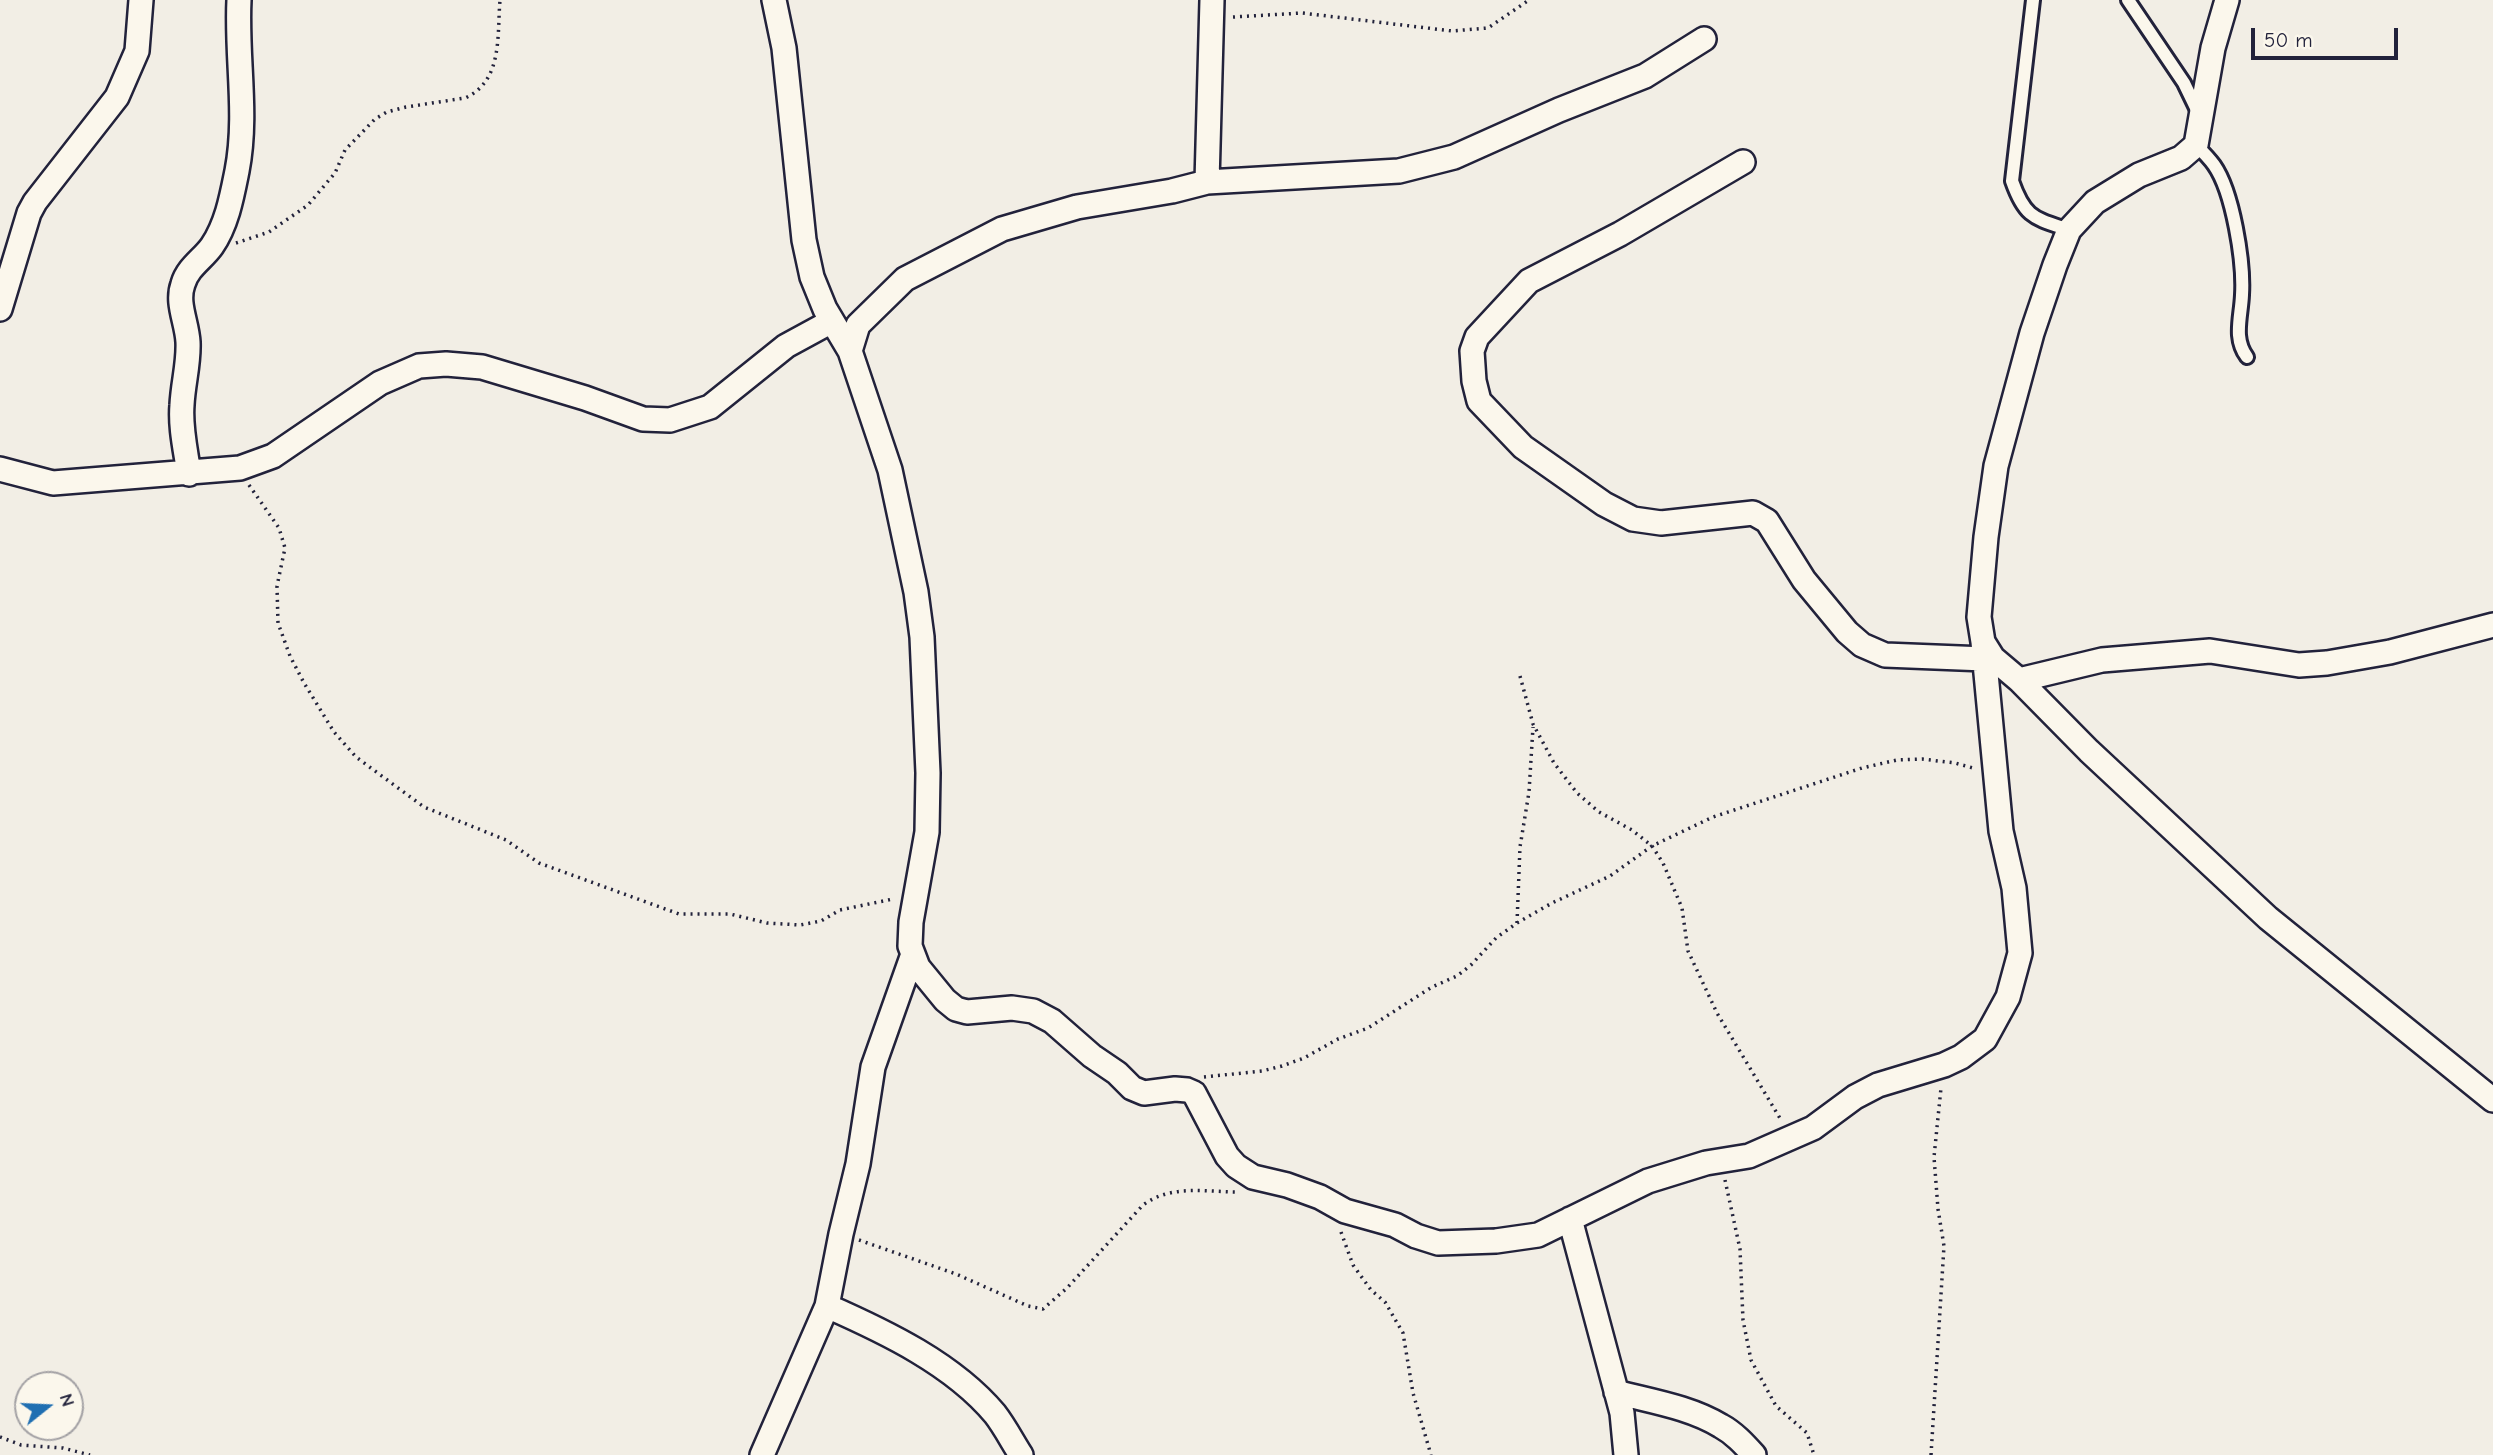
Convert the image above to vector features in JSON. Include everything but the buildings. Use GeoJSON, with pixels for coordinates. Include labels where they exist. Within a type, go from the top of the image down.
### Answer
{"type":"FeatureCollection","features":[{"type":"Feature","properties":{"kind":"street"},"geometry":{"type":"LineString","coordinates":[[0,309],[35,202],[117,97],[137,51],[141,0]]}},
{"type":"Feature","properties":{"kind":"street"},"geometry":{"type":"LineString","coordinates":[[189,474],[182,411],[188,338],[181,299],[183,284],[190,269],[213,245],[232,198],[242,127],[239,0]]}},
{"type":"Feature","properties":{"kind":"street"},"geometry":{"type":"LineString","coordinates":[[774,0],[784,48],[804,240],[812,277],[825,309],[850,351],[890,470],[907,541],[921,626],[928,820],[910,946],[918,967],[945,1000],[956,1009],[967,1012],[1012,1008],[1034,1012],[1052,1021],[1093,1056],[1118,1073],[1132,1088],[1144,1093],[1175,1089],[1194,1093],[1227,1156],[1236,1166],[1253,1177],[1287,1185],[1345,1211],[1395,1225],[1416,1236],[1438,1242],[1496,1241],[1538,1235],[1648,1181],[1722,1160],[1749,1156],[1792,1138],[1813,1128],[1855,1097],[1878,1085],[1944,1065],[1961,1057],[1985,1039],[2008,997],[2020,953],[2014,888],[2001,831],[1979,617],[1996,466],[2032,333],[2068,230],[2095,202],[2139,175],[2182,158],[2196,145],[2202,119],[2205,84],[2227,0]]}},
{"type":"Feature","properties":{"kind":"street"},"geometry":{"type":"LineString","coordinates":[[1207,182],[1212,9]]}},
{"type":"Feature","properties":{"kind":"street"},"geometry":{"type":"LineString","coordinates":[[850,351],[858,324],[905,279],[1002,229],[1077,207],[1172,191],[1207,182],[1399,171],[1454,158],[1559,110],[1645,76],[1704,39]]}},
{"type":"Feature","properties":{"kind":"street"},"geometry":{"type":"LineString","coordinates":[[1744,162],[1620,234],[1529,281],[1478,337],[1472,351],[1474,381],[1479,401],[1523,447],[1604,504],[1633,519],[1661,523],[1753,513],[1767,521],[1804,580],[1847,632],[1862,645],[1885,655],[1984,650],[2019,680],[2089,751],[2268,918],[2493,1100]]}},
{"type":"Feature","properties":{"kind":"street"},"geometry":{"type":"LineString","coordinates":[[0,469],[53,483],[240,468],[272,456],[380,383],[419,366],[446,364],[482,367],[585,398],[643,419],[670,420],[710,407],[786,346],[832,321]]}},
{"type":"Feature","properties":{"kind":"street"},"geometry":{"type":"LineString","coordinates":[[2019,680],[2102,660],[2210,651],[2299,665],[2327,663],[2390,652],[2493,625]]}},
{"type":"Feature","properties":{"kind":"street"},"geometry":{"type":"LineString","coordinates":[[762,1455],[827,1306],[858,1164],[873,1067],[913,954]]}},
{"type":"Feature","properties":{"kind":"street"},"geometry":{"type":"LineString","coordinates":[[1570,1219],[1622,1413],[1626,1455]]}},
{"type":"Feature","properties":{"kind":"street"},"geometry":{"type":"LineString","coordinates":[[827,1306],[926,1357],[964,1385],[994,1413],[1021,1455]]}},
{"type":"Feature","properties":{"kind":"street"},"geometry":{"type":"LineString","coordinates":[[1616,1392],[1695,1414],[1720,1425],[1736,1436],[1754,1455]]}},
{"type":"Feature","properties":{"kind":"lane"},"geometry":{"type":"LineString","coordinates":[[2033,0],[2012,181],[2020,203],[2036,218],[2068,230]]}},
{"type":"Feature","properties":{"kind":"lane"},"geometry":{"type":"LineString","coordinates":[[2128,0],[2184,83],[2202,119]]}},
{"type":"Feature","properties":{"kind":"lane"},"geometry":{"type":"LineString","coordinates":[[2196,145],[2215,166],[2231,209],[2241,257],[2243,293],[2239,347],[2247,357]]}},
{"type":"Feature","properties":{"kind":"path"},"geometry":{"type":"LineString","coordinates":[[213,245],[245,242],[285,223],[326,186],[345,150],[375,119],[387,112],[464,98],[476,93],[487,81],[494,67],[500,0]]}},
{"type":"Feature","properties":{"kind":"path"},"geometry":{"type":"LineString","coordinates":[[1212,9],[1302,13],[1452,31],[1488,28],[1529,0]]}},
{"type":"Feature","properties":{"kind":"path"},"geometry":{"type":"LineString","coordinates":[[240,468],[265,511],[279,528],[285,548],[277,586],[278,622],[290,656],[304,683],[334,732],[356,757],[424,807],[506,840],[539,863],[679,914],[730,914],[767,923],[800,925],[821,920],[840,910],[889,901],[917,887]]}},
{"type":"Feature","properties":{"kind":"path"},"geometry":{"type":"LineString","coordinates":[[1520,676],[1533,724],[1554,762],[1577,793],[1599,812],[1632,830],[1652,846],[1671,878],[1682,908],[1688,951],[1717,1013],[1792,1138]]}},
{"type":"Feature","properties":{"kind":"path"},"geometry":{"type":"LineString","coordinates":[[1517,923],[1520,847],[1529,792],[1533,724]]}},
{"type":"Feature","properties":{"kind":"path"},"geometry":{"type":"LineString","coordinates":[[1198,1078],[1262,1071],[1282,1066],[1368,1028],[1432,988],[1457,976],[1496,938],[1517,923],[1610,876],[1652,846],[1713,817],[1862,768],[1897,760],[1922,759],[1955,763],[1995,775]]}},
{"type":"Feature","properties":{"kind":"path"},"geometry":{"type":"LineString","coordinates":[[1931,1455],[1944,1246],[1934,1157],[1944,1065]]}},
{"type":"Feature","properties":{"kind":"path"},"geometry":{"type":"LineString","coordinates":[[1722,1160],[1740,1249],[1743,1320],[1751,1360],[1776,1406],[1807,1433],[1814,1455]]}},
{"type":"Feature","properties":{"kind":"path"},"geometry":{"type":"LineString","coordinates":[[841,1234],[956,1274],[1028,1306],[1043,1309],[1067,1288],[1143,1205],[1153,1199],[1163,1194],[1202,1189],[1246,1192]]}},
{"type":"Feature","properties":{"kind":"path"},"geometry":{"type":"LineString","coordinates":[[1331,1203],[1353,1265],[1371,1290],[1385,1302],[1403,1333],[1413,1393],[1431,1455]]}},
{"type":"Feature","properties":{"kind":"path"},"geometry":{"type":"LineString","coordinates":[[0,1437],[21,1446],[63,1448],[90,1455]]}}]}
